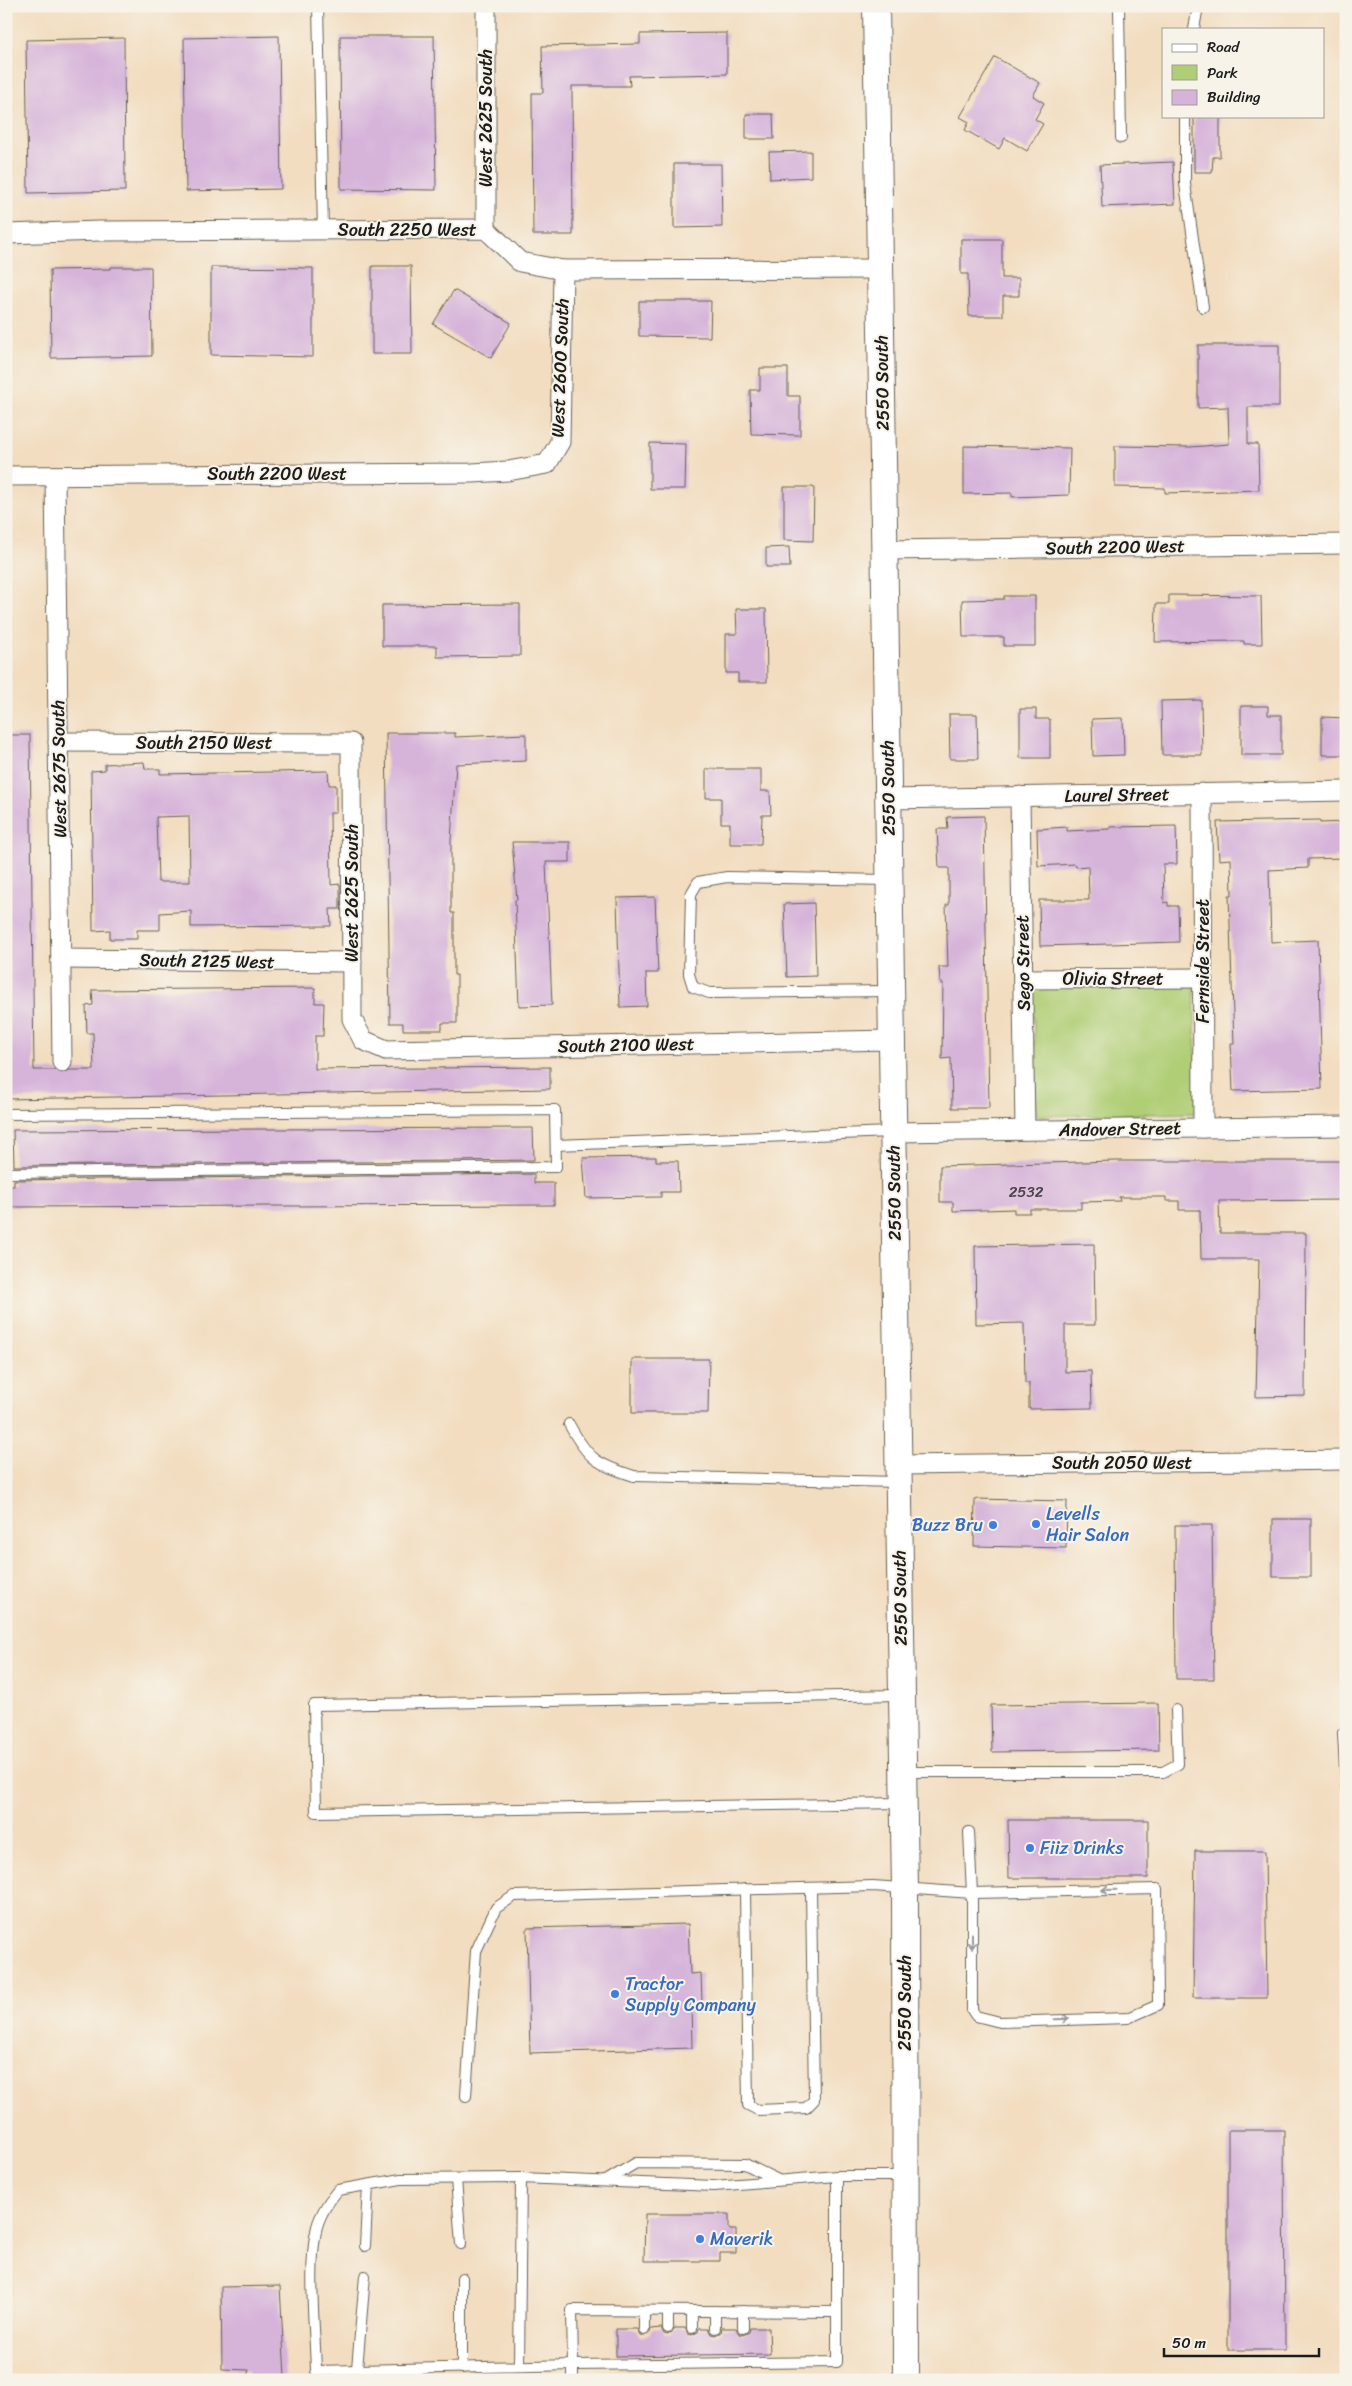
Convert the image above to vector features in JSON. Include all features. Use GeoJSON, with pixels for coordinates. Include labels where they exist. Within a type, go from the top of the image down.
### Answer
{"type":"FeatureCollection","features":[{"type":"Feature","properties":{"kind":"street","name":"West 2625 South"},"geometry":{"type":"LineString","coordinates":[[486,6],[486,229]]}},
{"type":"Feature","properties":{"kind":"street","name":"2550 South"},"geometry":{"type":"LineString","coordinates":[[876,6],[904,1803],[906,2380]]}},
{"type":"Feature","properties":{"kind":"street","name":"South 2250 West"},"geometry":{"type":"LineString","coordinates":[[6,234],[100,231],[486,229],[520,262],[563,270],[880,269]]}},
{"type":"Feature","properties":{"kind":"street","name":"West 2600 South"},"geometry":{"type":"LineString","coordinates":[[547,464],[560,442],[563,270]]}},
{"type":"Feature","properties":{"kind":"street","name":"South 2200 West"},"geometry":{"type":"LineString","coordinates":[[6,476],[472,473],[508,471],[547,464]]}},
{"type":"Feature","properties":{"kind":"street","name":"West 2675 South"},"geometry":{"type":"LineString","coordinates":[[55,476],[62,1062]]}},
{"type":"Feature","properties":{"kind":"street","name":"South 2200 West"},"geometry":{"type":"LineString","coordinates":[[884,550],[1346,544]]}},
{"type":"Feature","properties":{"kind":"street","name":"South 2150 West"},"geometry":{"type":"LineString","coordinates":[[58,742],[351,744]]}},
{"type":"Feature","properties":{"kind":"street","name":"West 2625 South"},"geometry":{"type":"LineString","coordinates":[[351,744],[352,1019],[363,1040]]}},
{"type":"Feature","properties":{"kind":"street","name":"Laurel Street"},"geometry":{"type":"LineString","coordinates":[[888,799],[1346,791]]}},
{"type":"Feature","properties":{"kind":"street","name":"Fernside Street"},"geometry":{"type":"LineString","coordinates":[[1202,793],[1203,1128]]}},
{"type":"Feature","properties":{"kind":"street","name":"Sego Street"},"geometry":{"type":"LineString","coordinates":[[1020,796],[1025,1130]]}},
{"type":"Feature","properties":{"kind":"street","name":"South 2125 West"},"geometry":{"type":"LineString","coordinates":[[61,959],[352,962]]}},
{"type":"Feature","properties":{"kind":"street","name":"Olivia Street"},"geometry":{"type":"LineString","coordinates":[[1023,979],[1203,978]]}},
{"type":"Feature","properties":{"kind":"street","name":"South 2100 West"},"geometry":{"type":"LineString","coordinates":[[363,1040],[386,1050],[892,1040]]}},
{"type":"Feature","properties":{"kind":"street","name":"Andover Street"},"geometry":{"type":"LineString","coordinates":[[893,1132],[1346,1126]]}},
{"type":"Feature","properties":{"kind":"street","name":"South 2050 West"},"geometry":{"type":"LineString","coordinates":[[899,1473],[1346,1460]]}},
{"type":"Feature","properties":{"kind":"lane"},"geometry":{"type":"LineString","coordinates":[[318,6],[323,230]]}},
{"type":"Feature","properties":{"kind":"lane"},"geometry":{"type":"LineString","coordinates":[[1119,6],[1121,138]]}},
{"type":"Feature","properties":{"kind":"lane"},"geometry":{"type":"LineString","coordinates":[[1194,28],[1198,6]]}},
{"type":"Feature","properties":{"kind":"lane"},"geometry":{"type":"LineString","coordinates":[[1185,118],[1186,184],[1203,307]]}},
{"type":"Feature","properties":{"kind":"lane"},"geometry":{"type":"LineString","coordinates":[[889,880],[727,877],[698,882],[691,894],[689,974],[693,987],[709,993],[891,991]]}},
{"type":"Feature","properties":{"kind":"lane"},"geometry":{"type":"LineString","coordinates":[[6,1114],[555,1110],[556,1145],[556,1167],[6,1173]]}},
{"type":"Feature","properties":{"kind":"lane"},"geometry":{"type":"LineString","coordinates":[[556,1145],[893,1132]]}},
{"type":"Feature","properties":{"kind":"lane"},"geometry":{"type":"LineString","coordinates":[[569,1424],[584,1450],[608,1468],[634,1476],[899,1473]]}},
{"type":"Feature","properties":{"kind":"lane"},"geometry":{"type":"LineString","coordinates":[[902,1696],[314,1705],[316,1812],[904,1803]]}},
{"type":"Feature","properties":{"kind":"lane"},"geometry":{"type":"LineString","coordinates":[[903,1772],[1163,1772],[1178,1764],[1176,1710]]}},
{"type":"Feature","properties":{"kind":"lane"},"geometry":{"type":"LineString","coordinates":[[1346,1732],[1342,1733],[1346,1788]]}},
{"type":"Feature","properties":{"kind":"lane"},"geometry":{"type":"LineString","coordinates":[[466,2096],[476,1951],[496,1908],[514,1896],[873,1886],[905,1890],[972,1893],[1157,1889],[1158,2005],[1128,2018],[1000,2022],[976,2016],[972,2010],[972,1893],[969,1832]]}},
{"type":"Feature","properties":{"kind":"lane"},"geometry":{"type":"LineString","coordinates":[[745,1889],[748,2105],[758,2110],[806,2108],[814,2100],[811,1888]]}},
{"type":"Feature","properties":{"kind":"lane"},"geometry":{"type":"LineString","coordinates":[[605,2182],[636,2163],[745,2164],[779,2181]]}},
{"type":"Feature","properties":{"kind":"lane"},"geometry":{"type":"LineString","coordinates":[[837,2176],[837,2362],[692,2359],[356,2374],[316,2371],[313,2258],[316,2230],[325,2206],[338,2190],[401,2179],[520,2178],[714,2186],[837,2176],[906,2176]]}},
{"type":"Feature","properties":{"kind":"lane"},"geometry":{"type":"LineString","coordinates":[[519,2366],[520,2178]]}},
{"type":"Feature","properties":{"kind":"lane"},"geometry":{"type":"LineString","coordinates":[[456,2179],[462,2244]]}},
{"type":"Feature","properties":{"kind":"lane"},"geometry":{"type":"LineString","coordinates":[[365,2246],[368,2185]]}},
{"type":"Feature","properties":{"kind":"lane"},"geometry":{"type":"LineString","coordinates":[[356,2374],[365,2276]]}},
{"type":"Feature","properties":{"kind":"lane"},"geometry":{"type":"LineString","coordinates":[[462,2278],[462,2368]]}},
{"type":"Feature","properties":{"kind":"lane"},"geometry":{"type":"LineString","coordinates":[[573,2380],[572,2310],[837,2312]]}},
{"type":"Feature","properties":{"kind":"lane"},"geometry":{"type":"LineString","coordinates":[[644,2311],[644,2329]]}},
{"type":"Feature","properties":{"kind":"lane"},"geometry":{"type":"LineString","coordinates":[[668,2311],[668,2328]]}},
{"type":"Feature","properties":{"kind":"lane"},"geometry":{"type":"LineString","coordinates":[[692,2311],[692,2328]]}},
{"type":"Feature","properties":{"kind":"lane"},"geometry":{"type":"LineString","coordinates":[[715,2328],[716,2311]]}},
{"type":"Feature","properties":{"kind":"lane"},"geometry":{"type":"LineString","coordinates":[[743,2311],[743,2328]]}},
{"type":"Feature","properties":{"kind":"green space"},"geometry":{"type":"Polygon","coordinates":[[[1194,984],[1197,1113],[1036,1116],[1033,987],[1194,984]]]}},
{"type":"Feature","properties":{"kind":"building"},"geometry":{"type":"Polygon","coordinates":[[[727,33],[727,74],[629,76],[630,86],[572,86],[573,235],[533,235],[532,93],[543,93],[542,46],[640,44],[640,34],[727,33]]]}},
{"type":"Feature","properties":{"kind":"building"},"geometry":{"type":"Polygon","coordinates":[[[279,36],[281,189],[186,191],[184,38],[279,36]]]}},
{"type":"Feature","properties":{"kind":"building"},"geometry":{"type":"Polygon","coordinates":[[[340,36],[434,36],[436,190],[341,189],[340,36]]]}},
{"type":"Feature","properties":{"kind":"building"},"geometry":{"type":"Polygon","coordinates":[[[124,38],[125,191],[28,193],[26,40],[124,38]]]}},
{"type":"Feature","properties":{"kind":"building"},"geometry":{"type":"Polygon","coordinates":[[[995,57],[1040,83],[1033,96],[1044,103],[1035,119],[1043,124],[1027,151],[1005,138],[999,149],[965,130],[969,122],[960,117],[995,57]]]}},
{"type":"Feature","properties":{"kind":"building"},"geometry":{"type":"Polygon","coordinates":[[[746,114],[773,114],[774,139],[746,139],[746,114]]]}},
{"type":"Feature","properties":{"kind":"building"},"geometry":{"type":"Polygon","coordinates":[[[1194,118],[1220,118],[1220,157],[1213,157],[1212,172],[1194,172],[1194,118]]]}},
{"type":"Feature","properties":{"kind":"building"},"geometry":{"type":"Polygon","coordinates":[[[811,151],[811,177],[770,179],[769,152],[811,151]]]}},
{"type":"Feature","properties":{"kind":"building"},"geometry":{"type":"Polygon","coordinates":[[[1173,162],[1175,204],[1102,207],[1100,165],[1173,162]]]}},
{"type":"Feature","properties":{"kind":"building"},"geometry":{"type":"Polygon","coordinates":[[[674,164],[721,164],[722,227],[674,228],[674,164]]]}},
{"type":"Feature","properties":{"kind":"building"},"geometry":{"type":"Polygon","coordinates":[[[961,239],[1002,239],[1002,278],[1019,278],[1019,296],[1003,296],[1003,316],[969,316],[968,274],[961,274],[961,239]]]}},
{"type":"Feature","properties":{"kind":"building"},"geometry":{"type":"Polygon","coordinates":[[[372,266],[411,266],[412,354],[372,354],[372,266]]]}},
{"type":"Feature","properties":{"kind":"building"},"geometry":{"type":"Polygon","coordinates":[[[111,267],[151,267],[152,356],[51,358],[50,270],[111,269],[111,267]]]}},
{"type":"Feature","properties":{"kind":"building"},"geometry":{"type":"Polygon","coordinates":[[[211,267],[313,268],[313,357],[211,355],[211,267]]]}},
{"type":"Feature","properties":{"kind":"building"},"geometry":{"type":"Polygon","coordinates":[[[454,290],[511,323],[491,358],[433,324],[454,290]]]}},
{"type":"Feature","properties":{"kind":"building"},"geometry":{"type":"Polygon","coordinates":[[[639,301],[711,301],[710,337],[639,336],[639,301]]]}},
{"type":"Feature","properties":{"kind":"building"},"geometry":{"type":"Polygon","coordinates":[[[1198,345],[1279,345],[1279,407],[1248,407],[1248,444],[1258,444],[1259,490],[1165,493],[1165,488],[1115,487],[1115,446],[1191,447],[1229,444],[1228,407],[1198,408],[1198,345]]]}},
{"type":"Feature","properties":{"kind":"building"},"geometry":{"type":"Polygon","coordinates":[[[760,368],[788,368],[788,396],[800,396],[800,435],[751,434],[750,390],[760,390],[760,368]]]}},
{"type":"Feature","properties":{"kind":"building"},"geometry":{"type":"Polygon","coordinates":[[[650,443],[686,444],[685,489],[650,489],[650,443]]]}},
{"type":"Feature","properties":{"kind":"building"},"geometry":{"type":"Polygon","coordinates":[[[964,446],[1070,448],[1069,495],[1012,497],[1012,493],[964,494],[964,446]]]}},
{"type":"Feature","properties":{"kind":"building"},"geometry":{"type":"Polygon","coordinates":[[[784,487],[814,487],[813,541],[784,540],[784,487]]]}},
{"type":"Feature","properties":{"kind":"building"},"geometry":{"type":"Polygon","coordinates":[[[789,547],[790,567],[766,567],[766,548],[789,547]]]}},
{"type":"Feature","properties":{"kind":"building"},"geometry":{"type":"Polygon","coordinates":[[[1169,595],[1261,596],[1262,644],[1244,644],[1244,641],[1155,642],[1156,604],[1169,604],[1169,595]]]}},
{"type":"Feature","properties":{"kind":"building"},"geometry":{"type":"Polygon","coordinates":[[[1004,596],[1035,596],[1035,646],[1004,646],[1004,637],[963,637],[962,600],[1004,599],[1004,596]]]}},
{"type":"Feature","properties":{"kind":"building"},"geometry":{"type":"Polygon","coordinates":[[[520,604],[520,656],[437,657],[437,646],[382,646],[382,605],[520,604]]]}},
{"type":"Feature","properties":{"kind":"building"},"geometry":{"type":"Polygon","coordinates":[[[736,609],[766,609],[767,682],[738,682],[738,673],[726,673],[726,634],[737,634],[736,609]]]}},
{"type":"Feature","properties":{"kind":"building"},"geometry":{"type":"Polygon","coordinates":[[[1201,700],[1202,755],[1162,755],[1161,701],[1201,700]]]}},
{"type":"Feature","properties":{"kind":"building"},"geometry":{"type":"Polygon","coordinates":[[[1241,706],[1268,706],[1268,715],[1281,715],[1281,755],[1241,755],[1241,706]]]}},
{"type":"Feature","properties":{"kind":"building"},"geometry":{"type":"Polygon","coordinates":[[[1020,709],[1036,709],[1036,719],[1050,719],[1050,758],[1020,758],[1020,709]]]}},
{"type":"Feature","properties":{"kind":"building"},"geometry":{"type":"Polygon","coordinates":[[[949,714],[977,714],[978,759],[950,759],[949,714]]]}},
{"type":"Feature","properties":{"kind":"building"},"geometry":{"type":"Polygon","coordinates":[[[1322,717],[1346,718],[1346,755],[1322,755],[1322,717]]]}},
{"type":"Feature","properties":{"kind":"building"},"geometry":{"type":"Polygon","coordinates":[[[1123,718],[1124,755],[1093,756],[1092,719],[1123,718]]]}},
{"type":"Feature","properties":{"kind":"building"},"geometry":{"type":"Polygon","coordinates":[[[386,733],[455,733],[455,737],[526,734],[526,761],[456,764],[451,840],[451,913],[454,913],[454,975],[457,975],[457,1023],[442,1023],[442,1030],[403,1030],[403,1023],[390,1023],[386,733]]]}},
{"type":"Feature","properties":{"kind":"building"},"geometry":{"type":"Polygon","coordinates":[[[6,735],[30,735],[34,1070],[55,1070],[62,1073],[69,1070],[94,1070],[93,1033],[87,1033],[86,1006],[93,1005],[92,990],[315,988],[315,1003],[324,1003],[323,1036],[315,1036],[315,1069],[550,1067],[550,1089],[6,1099],[6,735]]]}},
{"type":"Feature","properties":{"kind":"building"},"geometry":{"type":"Polygon","coordinates":[[[144,762],[145,769],[160,769],[160,774],[328,771],[329,785],[336,785],[336,813],[330,813],[331,885],[340,884],[340,909],[330,909],[331,926],[191,927],[191,911],[160,913],[160,930],[137,930],[137,939],[110,939],[110,930],[93,931],[91,771],[105,770],[105,764],[144,762]],[[189,816],[156,817],[158,882],[190,882],[189,816]]]}},
{"type":"Feature","properties":{"kind":"building"},"geometry":{"type":"Polygon","coordinates":[[[706,769],[761,769],[761,791],[770,791],[771,815],[762,815],[761,844],[730,844],[730,823],[721,823],[721,798],[706,798],[706,769]]]}},
{"type":"Feature","properties":{"kind":"building"},"geometry":{"type":"Polygon","coordinates":[[[984,816],[989,1108],[952,1108],[951,1058],[942,1059],[943,983],[940,983],[939,967],[948,967],[946,905],[949,905],[949,868],[939,868],[937,829],[948,829],[947,817],[984,816]]]}},
{"type":"Feature","properties":{"kind":"building"},"geometry":{"type":"Polygon","coordinates":[[[1320,820],[1320,823],[1346,822],[1346,858],[1308,859],[1308,868],[1269,870],[1271,942],[1318,940],[1322,1089],[1233,1091],[1231,1044],[1234,1044],[1229,895],[1232,895],[1231,859],[1219,860],[1217,822],[1320,820]]]}},
{"type":"Feature","properties":{"kind":"building"},"geometry":{"type":"Polygon","coordinates":[[[1176,826],[1177,864],[1163,864],[1164,903],[1168,902],[1168,906],[1178,906],[1179,942],[1040,946],[1039,900],[1089,900],[1088,866],[1076,867],[1075,864],[1038,866],[1037,829],[1067,827],[1067,831],[1110,829],[1110,827],[1176,826]]]}},
{"type":"Feature","properties":{"kind":"building"},"geometry":{"type":"Polygon","coordinates":[[[512,842],[570,842],[570,862],[546,862],[552,1005],[519,1006],[515,900],[517,900],[512,842]]]}},
{"type":"Feature","properties":{"kind":"building"},"geometry":{"type":"Polygon","coordinates":[[[655,897],[658,973],[646,973],[647,1006],[620,1007],[617,898],[655,897]]]}},
{"type":"Feature","properties":{"kind":"building"},"geometry":{"type":"Polygon","coordinates":[[[814,903],[816,976],[787,977],[784,904],[814,903]]]}},
{"type":"Feature","properties":{"kind":"building"},"geometry":{"type":"Polygon","coordinates":[[[533,1128],[534,1160],[14,1166],[13,1130],[533,1128]]]}},
{"type":"Feature","properties":{"kind":"building"},"geometry":{"type":"Polygon","coordinates":[[[656,1157],[656,1161],[678,1161],[679,1192],[661,1192],[661,1197],[586,1198],[583,1158],[656,1157]]]}},
{"type":"Feature","properties":{"kind":"building"},"geometry":{"type":"Polygon","coordinates":[[[1116,1161],[1346,1161],[1346,1200],[1219,1201],[1220,1233],[1306,1233],[1305,1396],[1256,1397],[1259,1259],[1201,1259],[1200,1210],[1179,1210],[1179,1201],[1166,1201],[1166,1197],[1119,1197],[1120,1201],[1081,1202],[1081,1209],[1030,1209],[1030,1213],[1014,1213],[1014,1209],[953,1211],[953,1202],[940,1202],[940,1166],[1116,1161]]]}},
{"type":"Feature","properties":{"kind":"building"},"geometry":{"type":"Polygon","coordinates":[[[534,1174],[534,1183],[554,1183],[554,1205],[6,1207],[6,1186],[14,1186],[14,1180],[534,1174]]]}},
{"type":"Feature","properties":{"kind":"building"},"geometry":{"type":"Polygon","coordinates":[[[1094,1244],[1095,1325],[1065,1325],[1065,1372],[1091,1371],[1092,1408],[1029,1409],[1029,1383],[1025,1383],[1024,1323],[976,1324],[975,1246],[1094,1244]]]}},
{"type":"Feature","properties":{"kind":"building"},"geometry":{"type":"Polygon","coordinates":[[[632,1359],[709,1359],[708,1413],[632,1413],[632,1359]]]}},
{"type":"Feature","properties":{"kind":"building"},"geometry":{"type":"Polygon","coordinates":[[[975,1499],[1067,1501],[1066,1548],[974,1546],[975,1499]]]}},
{"type":"Feature","properties":{"kind":"building"},"geometry":{"type":"Polygon","coordinates":[[[1273,1519],[1311,1519],[1311,1577],[1273,1577],[1273,1519]]]}},
{"type":"Feature","properties":{"kind":"building"},"geometry":{"type":"Polygon","coordinates":[[[1175,1525],[1212,1525],[1214,1679],[1176,1679],[1175,1525]]]}},
{"type":"Feature","properties":{"kind":"building"},"geometry":{"type":"Polygon","coordinates":[[[1158,1703],[1159,1750],[992,1752],[991,1705],[1158,1703]]]}},
{"type":"Feature","properties":{"kind":"building"},"geometry":{"type":"Polygon","coordinates":[[[1008,1820],[1148,1820],[1148,1878],[1009,1878],[1008,1820]]]}},
{"type":"Feature","properties":{"kind":"building"},"geometry":{"type":"Polygon","coordinates":[[[1195,1851],[1265,1851],[1267,1998],[1193,1998],[1195,1851]]]}},
{"type":"Feature","properties":{"kind":"building","name":"Tractor Supply Company"},"geometry":{"type":"Polygon","coordinates":[[[688,1924],[690,1974],[701,1973],[702,2002],[691,2003],[692,2048],[530,2053],[527,1928],[688,1924]]]}},
{"type":"Feature","properties":{"kind":"building"},"geometry":{"type":"Polygon","coordinates":[[[1228,2130],[1284,2130],[1285,2350],[1228,2350],[1228,2130]]]}},
{"type":"Feature","properties":{"kind":"building"},"geometry":{"type":"Polygon","coordinates":[[[645,2214],[729,2214],[729,2229],[736,2229],[736,2253],[720,2253],[720,2261],[644,2261],[645,2214]]]}},
{"type":"Feature","properties":{"kind":"building"},"geometry":{"type":"Polygon","coordinates":[[[280,2286],[285,2377],[247,2376],[249,2370],[222,2369],[221,2287],[280,2286]]]}},
{"type":"Feature","properties":{"kind":"building"},"geometry":{"type":"Polygon","coordinates":[[[661,2328],[664,2334],[668,2335],[675,2328],[685,2328],[688,2334],[692,2335],[698,2332],[699,2328],[708,2328],[711,2334],[715,2335],[721,2332],[722,2328],[736,2328],[739,2334],[743,2335],[749,2332],[750,2328],[769,2328],[770,2354],[616,2356],[616,2329],[637,2329],[640,2335],[644,2336],[650,2333],[651,2329],[661,2328]]]}},
{"type":"Feature","properties":{"kind":"place","name":"Levells Hair Salon"},"geometry":{"type":"Point","coordinates":[1036,1524]}},
{"type":"Feature","properties":{"kind":"place","name":"Buzz Bru"},"geometry":{"type":"Point","coordinates":[993,1525]}},
{"type":"Feature","properties":{"kind":"place","name":"Fiiz Drinks"},"geometry":{"type":"Point","coordinates":[1030,1848]}},
{"type":"Feature","properties":{"kind":"place","name":"Tractor Supply Company"},"geometry":{"type":"Point","coordinates":[615,1994]}},
{"type":"Feature","properties":{"kind":"place","name":"Maverik"},"geometry":{"type":"Point","coordinates":[700,2239]}}]}
